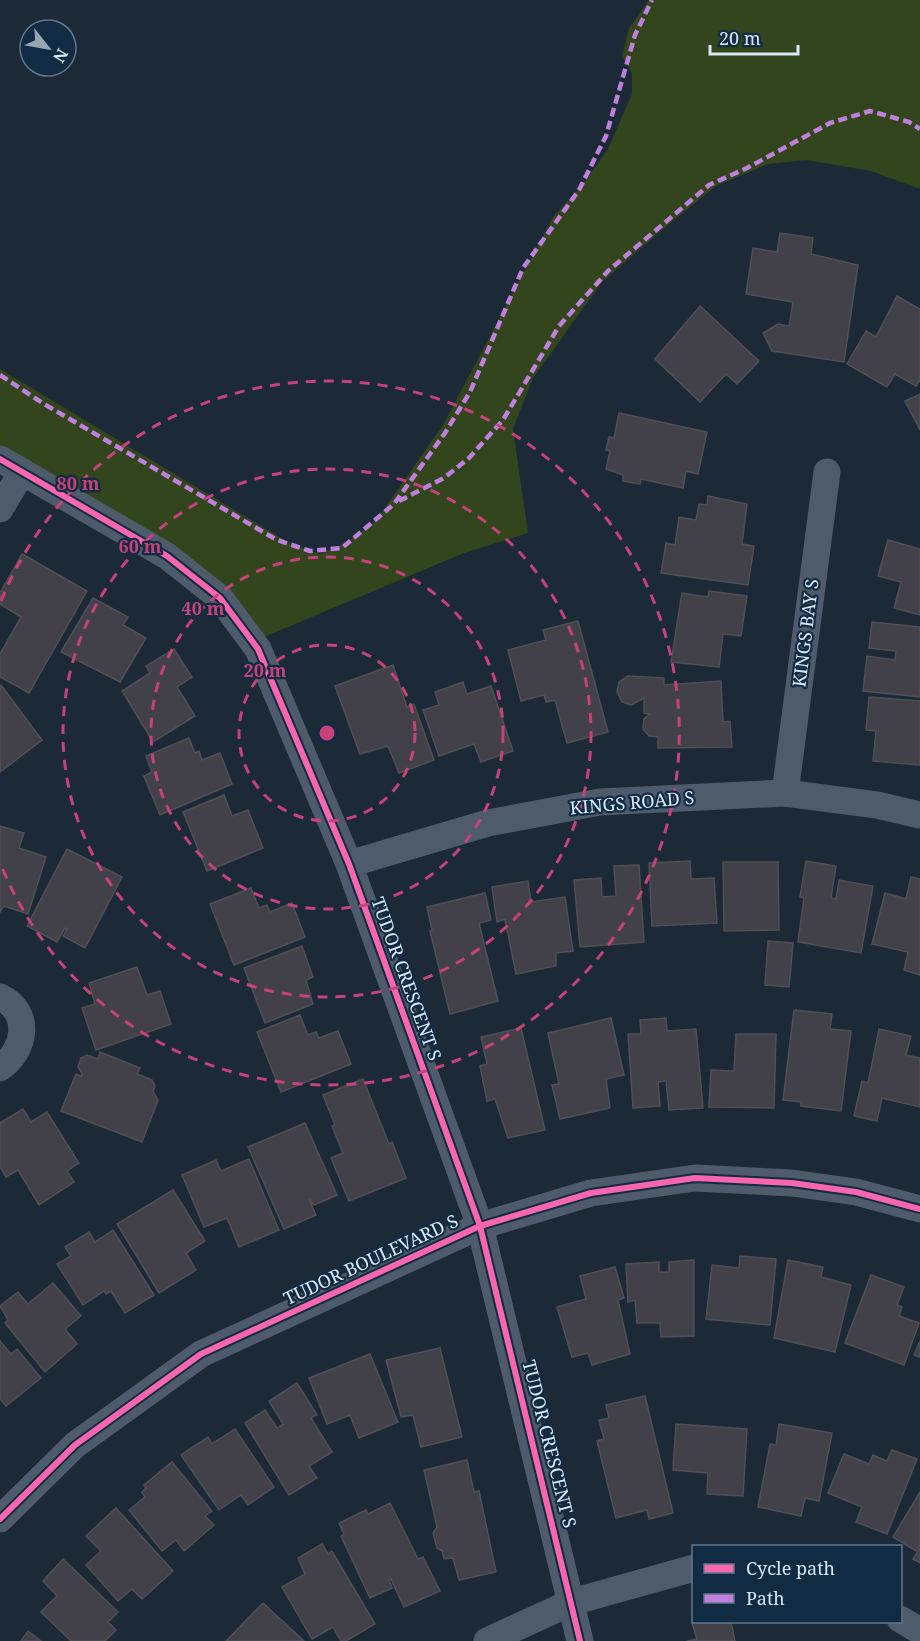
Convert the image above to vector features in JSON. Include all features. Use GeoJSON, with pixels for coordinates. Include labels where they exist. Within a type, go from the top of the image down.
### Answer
{"type":"FeatureCollection","features":[{"type":"Feature","properties":{"kind":"street"},"geometry":{"type":"LineString","coordinates":[[0,509],[11,465]]}},
{"type":"Feature","properties":{"kind":"street","name":"TUDOR CRESCENT S"},"geometry":{"type":"LineString","coordinates":[[11,465],[167,556],[220,598],[258,649],[349,864],[480,1226],[580,1641]]}},
{"type":"Feature","properties":{"kind":"street","name":"KINGS BAY S"},"geometry":{"type":"LineString","coordinates":[[785,793],[827,472]]}},
{"type":"Feature","properties":{"kind":"street","name":"KINGS ROAD S"},"geometry":{"type":"LineString","coordinates":[[349,864],[488,823],[600,802],[785,793],[877,805],[920,815]]}},
{"type":"Feature","properties":{"kind":"street"},"geometry":{"type":"LineString","coordinates":[[0,997],[15,1009],[22,1020],[23,1031],[17,1052],[0,1068]]}},
{"type":"Feature","properties":{"kind":"street","name":"TUDOR BOULEVARD S"},"geometry":{"type":"LineString","coordinates":[[0,1519],[75,1445],[201,1354],[480,1226],[591,1193],[695,1178],[792,1183],[856,1192],[920,1209]]}},
{"type":"Feature","properties":{"kind":"street"},"geometry":{"type":"LineString","coordinates":[[487,1641],[572,1602],[692,1568]]}},
{"type":"Feature","properties":{"kind":"street"},"geometry":{"type":"LineString","coordinates":[[902,1620],[920,1631]]}},
{"type":"Feature","properties":{"kind":"green space"},"geometry":{"type":"Polygon","coordinates":[[[649,0],[920,0],[920,189],[871,171],[806,160],[768,164],[716,186],[602,282],[533,378],[513,429],[528,533],[464,553],[252,642],[220,598],[0,459],[0,369],[291,544],[320,554],[346,543],[375,522],[443,425],[553,217],[584,183],[608,149],[632,94],[632,74],[622,56],[629,28],[649,0]]]}},
{"type":"Feature","properties":{"kind":"building"},"geometry":{"type":"Polygon","coordinates":[[[780,233],[813,238],[811,254],[858,265],[844,362],[772,351],[763,333],[778,324],[789,326],[793,302],[746,294],[753,248],[777,252],[780,233]]]}},
{"type":"Feature","properties":{"kind":"building"},"geometry":{"type":"Polygon","coordinates":[[[897,296],[920,309],[920,380],[916,386],[895,374],[887,387],[847,364],[866,331],[876,337],[897,296]]]}},
{"type":"Feature","properties":{"kind":"building"},"geometry":{"type":"Polygon","coordinates":[[[700,306],[759,361],[737,384],[726,374],[700,402],[655,359],[700,306]]]}},
{"type":"Feature","properties":{"kind":"building"},"geometry":{"type":"Polygon","coordinates":[[[920,394],[920,430],[905,401],[920,394]]]}},
{"type":"Feature","properties":{"kind":"building"},"geometry":{"type":"Polygon","coordinates":[[[619,413],[707,432],[698,474],[686,471],[683,488],[641,479],[640,484],[623,481],[623,475],[606,469],[610,451],[606,450],[609,437],[614,438],[619,413]]]}},
{"type":"Feature","properties":{"kind":"building"},"geometry":{"type":"Polygon","coordinates":[[[708,496],[747,504],[742,544],[754,546],[748,585],[661,573],[666,543],[675,545],[679,517],[696,520],[699,504],[707,505],[708,496]]]}},
{"type":"Feature","properties":{"kind":"building"},"geometry":{"type":"Polygon","coordinates":[[[888,540],[920,549],[920,615],[894,608],[901,582],[878,576],[888,540]]]}},
{"type":"Feature","properties":{"kind":"building"},"geometry":{"type":"Polygon","coordinates":[[[22,554],[87,591],[29,693],[0,677],[0,654],[21,617],[0,604],[0,593],[22,554]]]}},
{"type":"Feature","properties":{"kind":"building"},"geometry":{"type":"Polygon","coordinates":[[[709,591],[747,596],[741,636],[723,634],[719,667],[671,662],[682,593],[708,597],[709,591]]]}},
{"type":"Feature","properties":{"kind":"building"},"geometry":{"type":"Polygon","coordinates":[[[93,598],[128,617],[123,625],[146,638],[120,682],[61,652],[93,598]]]}},
{"type":"Feature","properties":{"kind":"building"},"geometry":{"type":"Polygon","coordinates":[[[578,621],[608,732],[567,743],[555,700],[546,702],[544,695],[521,701],[508,650],[546,640],[543,630],[578,621]]]}},
{"type":"Feature","properties":{"kind":"building"},"geometry":{"type":"Polygon","coordinates":[[[872,622],[920,627],[920,697],[863,691],[867,656],[895,660],[896,651],[869,648],[872,622]]]}},
{"type":"Feature","properties":{"kind":"building"},"geometry":{"type":"Polygon","coordinates":[[[174,649],[192,677],[177,687],[195,716],[153,742],[122,691],[150,673],[146,666],[174,649]]]}},
{"type":"Feature","properties":{"kind":"building"},"geometry":{"type":"Polygon","coordinates":[[[393,665],[407,707],[414,704],[434,760],[399,773],[388,746],[360,754],[335,686],[393,665]]]}},
{"type":"Feature","properties":{"kind":"building"},"geometry":{"type":"Polygon","coordinates":[[[628,676],[664,678],[664,685],[721,681],[723,722],[730,721],[732,747],[658,748],[658,737],[649,736],[643,729],[644,719],[650,714],[644,713],[644,698],[631,705],[622,702],[617,692],[619,682],[628,676]]]}},
{"type":"Feature","properties":{"kind":"building"},"geometry":{"type":"Polygon","coordinates":[[[463,682],[467,694],[491,686],[513,751],[481,762],[474,744],[439,756],[423,710],[439,705],[435,692],[463,682]]]}},
{"type":"Feature","properties":{"kind":"building"},"geometry":{"type":"Polygon","coordinates":[[[0,686],[42,740],[0,772],[0,686]]]}},
{"type":"Feature","properties":{"kind":"building"},"geometry":{"type":"Polygon","coordinates":[[[869,697],[920,701],[920,765],[873,761],[876,731],[866,730],[869,697]]]}},
{"type":"Feature","properties":{"kind":"building"},"geometry":{"type":"Polygon","coordinates":[[[189,738],[195,753],[199,751],[202,760],[220,753],[232,784],[160,815],[144,776],[152,772],[146,756],[189,738]]]}},
{"type":"Feature","properties":{"kind":"building"},"geometry":{"type":"Polygon","coordinates":[[[224,795],[232,816],[248,810],[263,848],[207,871],[183,812],[224,795]]]}},
{"type":"Feature","properties":{"kind":"building"},"geometry":{"type":"Polygon","coordinates":[[[0,826],[24,833],[19,848],[46,857],[28,914],[4,906],[0,912],[0,826]]]}},
{"type":"Feature","properties":{"kind":"building"},"geometry":{"type":"Polygon","coordinates":[[[67,849],[122,877],[85,948],[63,936],[67,929],[65,928],[57,942],[27,926],[67,849]]]}},
{"type":"Feature","properties":{"kind":"building"},"geometry":{"type":"Polygon","coordinates":[[[690,861],[691,879],[714,878],[717,923],[652,926],[649,863],[690,861]]]}},
{"type":"Feature","properties":{"kind":"building"},"geometry":{"type":"Polygon","coordinates":[[[806,861],[836,866],[831,898],[836,899],[839,880],[873,886],[861,953],[798,942],[804,898],[800,897],[806,861]]]}},
{"type":"Feature","properties":{"kind":"building"},"geometry":{"type":"Polygon","coordinates":[[[723,862],[778,862],[779,930],[724,931],[723,862]]]}},
{"type":"Feature","properties":{"kind":"building"},"geometry":{"type":"Polygon","coordinates":[[[639,865],[644,942],[580,947],[574,880],[601,878],[602,897],[616,896],[614,866],[639,865]]]}},
{"type":"Feature","properties":{"kind":"building"},"geometry":{"type":"Polygon","coordinates":[[[911,877],[920,879],[920,975],[904,970],[908,952],[872,944],[885,893],[906,899],[911,877]]]}},
{"type":"Feature","properties":{"kind":"building"},"geometry":{"type":"Polygon","coordinates":[[[528,881],[531,902],[565,897],[573,951],[556,953],[556,966],[516,974],[505,919],[497,922],[492,887],[528,881]]]}},
{"type":"Feature","properties":{"kind":"building"},"geometry":{"type":"Polygon","coordinates":[[[251,888],[259,908],[267,905],[270,912],[292,903],[305,937],[234,965],[210,904],[251,888]]]}},
{"type":"Feature","properties":{"kind":"building"},"geometry":{"type":"Polygon","coordinates":[[[485,893],[491,920],[479,923],[498,1001],[450,1014],[430,931],[432,930],[427,907],[485,893]]]}},
{"type":"Feature","properties":{"kind":"building"},"geometry":{"type":"Polygon","coordinates":[[[768,941],[793,943],[789,987],[765,985],[768,941]]]}},
{"type":"Feature","properties":{"kind":"building"},"geometry":{"type":"Polygon","coordinates":[[[302,946],[313,977],[306,980],[313,1004],[265,1023],[244,968],[302,946]]]}},
{"type":"Feature","properties":{"kind":"building"},"geometry":{"type":"Polygon","coordinates":[[[137,967],[147,995],[160,991],[171,1024],[96,1050],[82,1008],[95,1004],[89,983],[137,967]]]}},
{"type":"Feature","properties":{"kind":"building"},"geometry":{"type":"Polygon","coordinates":[[[794,1010],[832,1014],[830,1029],[851,1031],[841,1111],[801,1106],[801,1102],[783,1100],[794,1010]]]}},
{"type":"Feature","properties":{"kind":"building"},"geometry":{"type":"Polygon","coordinates":[[[300,1015],[308,1035],[316,1032],[319,1038],[338,1031],[351,1064],[281,1092],[257,1032],[300,1015]]]}},
{"type":"Feature","properties":{"kind":"building"},"geometry":{"type":"Polygon","coordinates":[[[611,1018],[624,1075],[606,1079],[610,1108],[560,1119],[552,1085],[559,1084],[548,1033],[611,1018]]]}},
{"type":"Feature","properties":{"kind":"building"},"geometry":{"type":"Polygon","coordinates":[[[666,1018],[667,1031],[696,1029],[703,1108],[669,1110],[666,1081],[658,1082],[660,1106],[633,1108],[628,1034],[641,1034],[640,1020],[666,1018]]]}},
{"type":"Feature","properties":{"kind":"building"},"geometry":{"type":"Polygon","coordinates":[[[521,1028],[545,1130],[508,1138],[495,1099],[487,1101],[480,1066],[487,1064],[481,1037],[521,1028]]]}},
{"type":"Feature","properties":{"kind":"building"},"geometry":{"type":"Polygon","coordinates":[[[879,1029],[911,1036],[906,1055],[920,1058],[920,1107],[882,1098],[877,1121],[854,1116],[862,1081],[868,1083],[879,1029]]]}},
{"type":"Feature","properties":{"kind":"building"},"geometry":{"type":"Polygon","coordinates":[[[736,1034],[776,1034],[774,1108],[709,1107],[711,1070],[734,1071],[736,1034]]]}},
{"type":"Feature","properties":{"kind":"building"},"geometry":{"type":"Polygon","coordinates":[[[100,1052],[140,1068],[137,1074],[152,1080],[155,1086],[153,1092],[158,1100],[142,1142],[61,1111],[76,1074],[81,1076],[82,1074],[78,1067],[81,1058],[87,1055],[98,1059],[100,1052]]]}},
{"type":"Feature","properties":{"kind":"building"},"geometry":{"type":"Polygon","coordinates":[[[363,1079],[389,1144],[392,1142],[406,1178],[349,1201],[331,1158],[343,1153],[323,1095],[363,1079]]]}},
{"type":"Feature","properties":{"kind":"building"},"geometry":{"type":"Polygon","coordinates":[[[23,1109],[31,1122],[47,1112],[79,1163],[67,1171],[74,1182],[39,1205],[18,1170],[6,1177],[0,1167],[0,1123],[23,1109]]]}},
{"type":"Feature","properties":{"kind":"building"},"geometry":{"type":"Polygon","coordinates":[[[305,1123],[337,1195],[314,1205],[309,1199],[316,1215],[284,1229],[248,1147],[305,1123]]]}},
{"type":"Feature","properties":{"kind":"building"},"geometry":{"type":"Polygon","coordinates":[[[249,1159],[279,1230],[239,1247],[227,1218],[204,1227],[182,1175],[216,1160],[221,1171],[249,1159]]]}},
{"type":"Feature","properties":{"kind":"building"},"geometry":{"type":"Polygon","coordinates":[[[173,1190],[205,1241],[186,1253],[196,1270],[159,1293],[117,1224],[173,1190]]]}},
{"type":"Feature","properties":{"kind":"building"},"geometry":{"type":"Polygon","coordinates":[[[113,1230],[154,1295],[125,1313],[111,1291],[106,1294],[104,1291],[83,1305],[57,1264],[71,1256],[65,1247],[89,1232],[95,1242],[113,1230]]]}},
{"type":"Feature","properties":{"kind":"building"},"geometry":{"type":"Polygon","coordinates":[[[740,1256],[776,1259],[770,1325],[706,1319],[712,1265],[739,1268],[740,1256]]]}},
{"type":"Feature","properties":{"kind":"building"},"geometry":{"type":"Polygon","coordinates":[[[694,1260],[694,1336],[661,1337],[660,1323],[637,1323],[635,1300],[628,1302],[626,1264],[659,1262],[659,1272],[669,1272],[669,1262],[694,1260]]]}},
{"type":"Feature","properties":{"kind":"building"},"geometry":{"type":"Polygon","coordinates":[[[788,1260],[823,1267],[821,1277],[851,1285],[835,1352],[774,1338],[788,1260]]]}},
{"type":"Feature","properties":{"kind":"building"},"geometry":{"type":"Polygon","coordinates":[[[615,1267],[624,1298],[618,1300],[630,1354],[592,1365],[588,1353],[572,1357],[557,1307],[586,1299],[580,1276],[615,1267]]]}},
{"type":"Feature","properties":{"kind":"building"},"geometry":{"type":"Polygon","coordinates":[[[871,1275],[904,1287],[897,1305],[902,1307],[899,1316],[919,1323],[904,1365],[845,1343],[871,1275]]]}},
{"type":"Feature","properties":{"kind":"building"},"geometry":{"type":"Polygon","coordinates":[[[53,1283],[81,1316],[65,1329],[77,1344],[45,1372],[5,1323],[8,1320],[0,1306],[18,1292],[28,1304],[53,1283]]]}},
{"type":"Feature","properties":{"kind":"building"},"geometry":{"type":"Polygon","coordinates":[[[0,1341],[11,1354],[17,1349],[41,1378],[6,1406],[0,1399],[0,1341]]]}},
{"type":"Feature","properties":{"kind":"building"},"geometry":{"type":"Polygon","coordinates":[[[920,1341],[920,1357],[914,1355],[920,1341]]]}},
{"type":"Feature","properties":{"kind":"building"},"geometry":{"type":"Polygon","coordinates":[[[440,1348],[462,1437],[421,1447],[413,1415],[401,1417],[386,1360],[440,1348]]]}},
{"type":"Feature","properties":{"kind":"building"},"geometry":{"type":"Polygon","coordinates":[[[370,1354],[398,1422],[359,1438],[350,1415],[327,1424],[309,1378],[370,1354]]]}},
{"type":"Feature","properties":{"kind":"building"},"geometry":{"type":"Polygon","coordinates":[[[297,1383],[317,1415],[311,1418],[332,1452],[309,1466],[317,1478],[289,1495],[245,1423],[265,1410],[277,1428],[283,1424],[269,1401],[297,1383]]]}},
{"type":"Feature","properties":{"kind":"building"},"geometry":{"type":"Polygon","coordinates":[[[645,1396],[673,1513],[649,1519],[647,1510],[616,1518],[597,1441],[604,1439],[599,1420],[609,1418],[606,1405],[645,1396]]]}},
{"type":"Feature","properties":{"kind":"building"},"geometry":{"type":"Polygon","coordinates":[[[676,1424],[747,1429],[743,1496],[707,1494],[708,1473],[673,1470],[676,1424]]]}},
{"type":"Feature","properties":{"kind":"building"},"geometry":{"type":"Polygon","coordinates":[[[779,1424],[832,1433],[819,1501],[805,1498],[801,1516],[758,1507],[770,1444],[776,1445],[779,1424]]]}},
{"type":"Feature","properties":{"kind":"building"},"geometry":{"type":"Polygon","coordinates":[[[235,1429],[274,1487],[248,1505],[241,1495],[219,1510],[181,1455],[208,1437],[212,1444],[235,1429]]]}},
{"type":"Feature","properties":{"kind":"building"},"geometry":{"type":"Polygon","coordinates":[[[892,1450],[917,1459],[887,1534],[856,1522],[862,1507],[828,1493],[844,1454],[869,1464],[873,1455],[887,1461],[892,1450]]]}},
{"type":"Feature","properties":{"kind":"building"},"geometry":{"type":"Polygon","coordinates":[[[467,1460],[474,1492],[479,1491],[496,1572],[459,1580],[453,1558],[444,1559],[442,1551],[437,1548],[433,1533],[437,1527],[424,1470],[467,1460]]]}},
{"type":"Feature","properties":{"kind":"building"},"geometry":{"type":"Polygon","coordinates":[[[172,1462],[212,1511],[205,1516],[214,1525],[184,1551],[176,1540],[162,1551],[129,1510],[145,1497],[142,1492],[146,1488],[144,1485],[172,1462]]]}},
{"type":"Feature","properties":{"kind":"building"},"geometry":{"type":"Polygon","coordinates":[[[920,1492],[920,1545],[916,1551],[893,1537],[920,1492]]]}},
{"type":"Feature","properties":{"kind":"building"},"geometry":{"type":"Polygon","coordinates":[[[390,1503],[418,1559],[423,1557],[440,1591],[404,1607],[391,1579],[389,1580],[392,1588],[370,1598],[341,1536],[344,1534],[339,1523],[366,1510],[368,1514],[390,1503]]]}},
{"type":"Feature","properties":{"kind":"building"},"geometry":{"type":"Polygon","coordinates":[[[116,1508],[173,1571],[142,1599],[132,1589],[118,1601],[86,1565],[101,1551],[86,1536],[116,1508]]]}},
{"type":"Feature","properties":{"kind":"building"},"geometry":{"type":"Polygon","coordinates":[[[322,1544],[328,1554],[332,1551],[375,1624],[346,1641],[341,1641],[333,1627],[312,1639],[282,1587],[305,1574],[298,1558],[322,1544]]]}},
{"type":"Feature","properties":{"kind":"building"},"geometry":{"type":"Polygon","coordinates":[[[920,1548],[920,1563],[913,1559],[920,1548]]]}},
{"type":"Feature","properties":{"kind":"building"},"geometry":{"type":"Polygon","coordinates":[[[63,1559],[118,1612],[108,1622],[116,1630],[105,1641],[71,1641],[41,1612],[57,1596],[43,1581],[63,1559]]]}},
{"type":"Feature","properties":{"kind":"building"},"geometry":{"type":"Polygon","coordinates":[[[263,1603],[304,1641],[226,1641],[263,1603]]]}},
{"type":"Feature","properties":{"kind":"building"},"geometry":{"type":"Polygon","coordinates":[[[692,1623],[731,1623],[735,1641],[687,1641],[697,1639],[692,1623]]]}},
{"type":"Feature","properties":{"kind":"building"},"geometry":{"type":"Polygon","coordinates":[[[28,1631],[41,1641],[21,1641],[28,1631]]]}},
{"type":"Feature","properties":{"kind":"marked path"},"geometry":{"type":"LineString","coordinates":[[0,375],[44,404],[277,540],[310,551],[342,548],[394,504],[445,433],[470,392],[523,268],[579,190],[606,136],[635,35],[652,0]]}},
{"type":"Feature","properties":{"kind":"marked path"},"geometry":{"type":"LineString","coordinates":[[399,501],[444,478],[469,458],[503,420],[559,326],[608,271],[709,185],[747,168],[830,123],[870,111],[909,122],[920,129]]}},
{"type":"Feature","properties":{"kind":"cycle path"},"geometry":{"type":"LineString","coordinates":[[0,459],[167,556],[220,598],[258,649],[349,864],[480,1226],[580,1641]]}},
{"type":"Feature","properties":{"kind":"cycle path"},"geometry":{"type":"LineString","coordinates":[[0,1519],[75,1445],[201,1354],[480,1226],[591,1193],[695,1178],[792,1183],[856,1192],[920,1209]]}}]}
